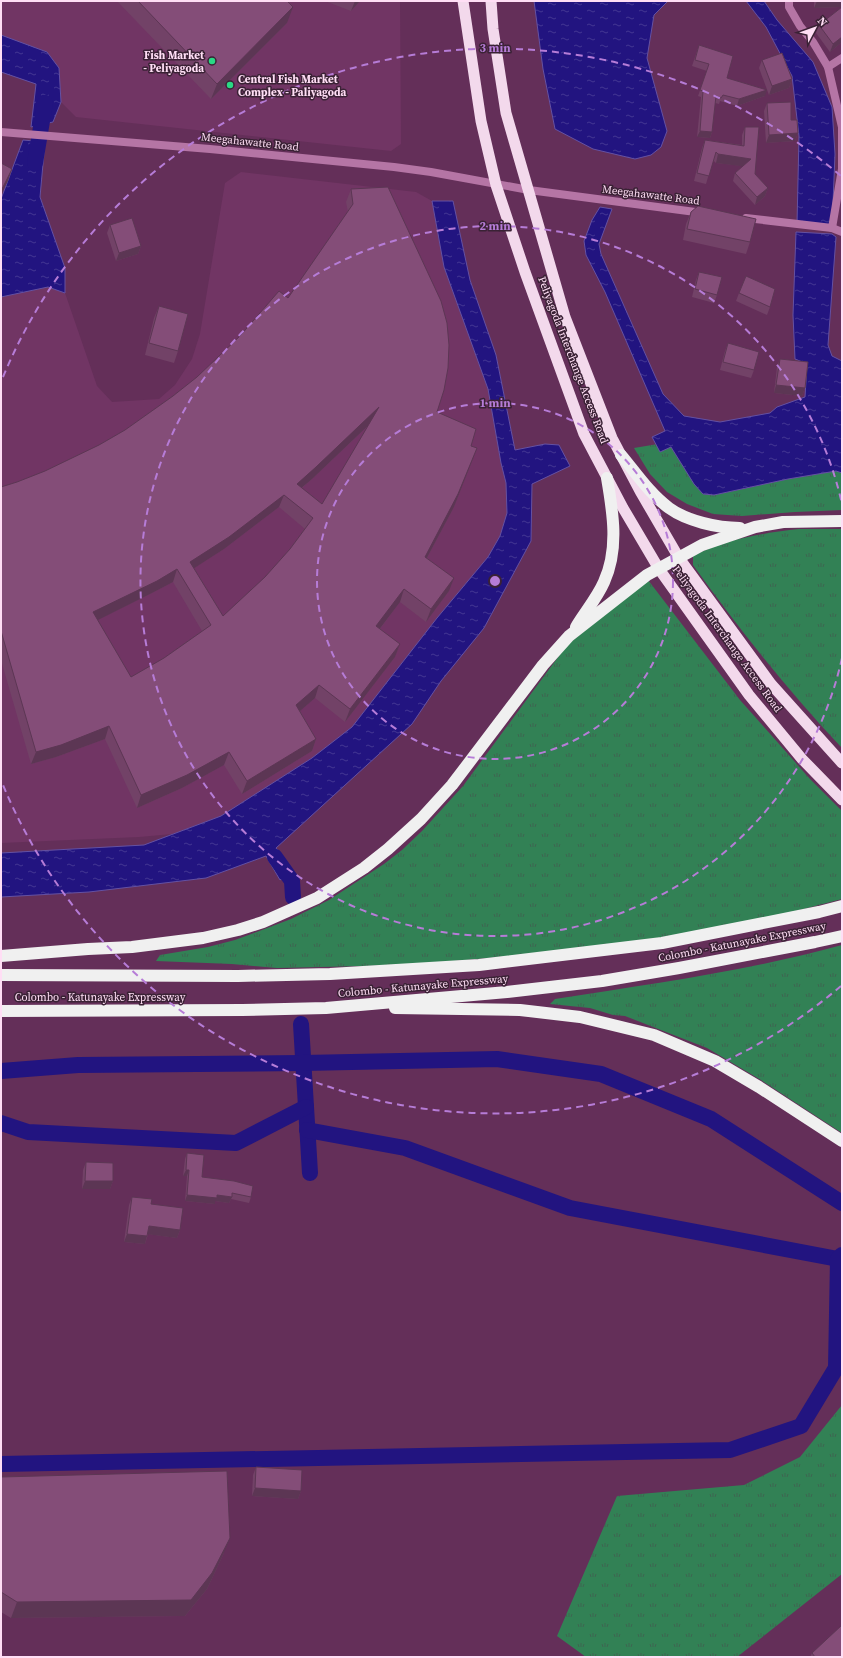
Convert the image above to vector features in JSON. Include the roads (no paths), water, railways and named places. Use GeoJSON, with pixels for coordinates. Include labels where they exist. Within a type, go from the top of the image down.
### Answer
{"type":"FeatureCollection","features":[{"type":"Feature","properties":{"kind":"highway","name":"Peliyagoda Interchange Access Road"},"geometry":{"type":"LineString","coordinates":[[463,1],[481,121],[496,185],[525,272],[584,434],[623,508],[659,569],[749,695],[802,759],[842,800]]}},
{"type":"Feature","properties":{"kind":"highway","name":"Peliyagoda Interchange Access Road"},"geometry":{"type":"LineString","coordinates":[[491,1],[493,28],[506,113],[565,317],[612,438],[640,491],[679,558],[771,684],[842,763]]}},
{"type":"Feature","properties":{"kind":"highway"},"geometry":{"type":"LineString","coordinates":[[621,455],[656,497],[670,509],[698,522],[716,527],[739,529],[783,522],[842,521]]}},
{"type":"Feature","properties":{"kind":"highway"},"geometry":{"type":"LineString","coordinates":[[1,956],[132,947],[203,938],[238,930],[263,922],[317,898],[364,868],[422,819],[452,785],[543,666],[569,636],[598,594],[609,569],[614,528],[607,478]]}},
{"type":"Feature","properties":{"kind":"highway"},"geometry":{"type":"LineString","coordinates":[[569,636],[647,575],[714,540],[755,527]]}},
{"type":"Feature","properties":{"kind":"highway","name":"Colombo - Katunayake Expressway"},"geometry":{"type":"LineString","coordinates":[[1,975],[238,976],[347,973],[479,965],[662,943],[842,906]]}},
{"type":"Feature","properties":{"kind":"highway","name":"Colombo - Katunayake Expressway"},"geometry":{"type":"LineString","coordinates":[[1,1011],[242,1010],[326,1008],[507,992],[602,981],[754,954],[842,936]]}},
{"type":"Feature","properties":{"kind":"highway"},"geometry":{"type":"LineString","coordinates":[[326,1008],[520,1010],[580,1017],[654,1035],[715,1061],[759,1087],[842,1141]]}},
{"type":"Feature","properties":{"kind":"street"},"geometry":{"type":"LineString","coordinates":[[788,1],[789,7],[800,26],[813,42],[828,67],[842,127],[842,169],[832,228]]}},
{"type":"Feature","properties":{"kind":"street"},"geometry":{"type":"LineString","coordinates":[[828,67],[842,58]]}},
{"type":"Feature","properties":{"kind":"street","name":"Meegahawatte Road"},"geometry":{"type":"LineString","coordinates":[[1,132],[20,135],[210,149],[430,172],[528,190],[711,214]]}},
{"type":"Feature","properties":{"kind":"street"},"geometry":{"type":"LineString","coordinates":[[734,217],[832,228],[842,232]]}},
{"type":"Feature","properties":{"kind":"water"},"geometry":{"type":"Polygon","coordinates":[[[534,1],[668,1],[654,15],[647,58],[667,131],[661,147],[651,155],[635,159],[593,149],[555,129],[543,69],[534,1]]]}},
{"type":"Feature","properties":{"kind":"water"},"geometry":{"type":"Polygon","coordinates":[[[746,1],[764,1],[777,20],[813,62],[832,107],[835,154],[832,228],[797,224],[799,136],[792,76],[766,27],[746,1]]]}},
{"type":"Feature","properties":{"kind":"water"},"geometry":{"type":"Polygon","coordinates":[[[1,35],[47,52],[59,68],[61,102],[53,122],[31,127],[36,84],[1,72],[1,35]]]}},
{"type":"Feature","properties":{"kind":"water"},"geometry":{"type":"Polygon","coordinates":[[[23,140],[45,142],[40,197],[65,268],[65,293],[48,287],[1,297],[1,199],[23,140]]]}},
{"type":"Feature","properties":{"kind":"water"},"geometry":{"type":"Polygon","coordinates":[[[432,201],[453,201],[470,280],[496,355],[515,450],[545,444],[559,445],[570,466],[532,484],[531,541],[484,628],[441,681],[412,724],[276,848],[293,871],[280,880],[266,856],[206,878],[89,892],[1,897],[1,853],[144,845],[221,816],[312,758],[352,727],[437,618],[488,557],[500,536],[507,513],[506,483],[488,389],[444,267],[432,201]]]}},
{"type":"Feature","properties":{"kind":"water"},"geometry":{"type":"Polygon","coordinates":[[[600,207],[612,209],[599,244],[601,254],[663,394],[684,416],[720,422],[770,413],[777,407],[805,397],[807,364],[795,359],[793,315],[796,232],[832,234],[836,237],[828,345],[832,356],[842,361],[842,473],[836,471],[788,479],[714,495],[703,494],[694,484],[671,447],[660,452],[652,437],[665,431],[605,292],[586,255],[584,241],[592,220],[600,207]]]}},
{"type":"Feature","properties":{"kind":"waterway"},"geometry":{"type":"LineString","coordinates":[[35,163],[45,103]]}},
{"type":"Feature","properties":{"kind":"waterway"},"geometry":{"type":"LineString","coordinates":[[275,857],[292,881],[293,897]]}},
{"type":"Feature","properties":{"kind":"waterway"},"geometry":{"type":"LineString","coordinates":[[301,1024],[310,1173]]}},
{"type":"Feature","properties":{"kind":"waterway"},"geometry":{"type":"LineString","coordinates":[[1,1071],[78,1065],[303,1063],[497,1059],[601,1074],[711,1119],[842,1203]]}},
{"type":"Feature","properties":{"kind":"waterway"},"geometry":{"type":"LineString","coordinates":[[1,1123],[28,1132],[236,1143],[306,1107]]}},
{"type":"Feature","properties":{"kind":"waterway"},"geometry":{"type":"LineString","coordinates":[[307,1130],[405,1148],[570,1208],[838,1259]]}},
{"type":"Feature","properties":{"kind":"waterway"},"geometry":{"type":"LineString","coordinates":[[1,1464],[730,1450],[801,1426],[836,1368],[838,1259],[842,1255]]}},
{"type":"Feature","properties":{"kind":"place","name":"Fish Market - Peliyagoda"},"geometry":{"type":"Point","coordinates":[212,61]}},
{"type":"Feature","properties":{"kind":"place","name":"Central Fish Market Complex - Paliyagoda"},"geometry":{"type":"Point","coordinates":[230,85]}}]}
